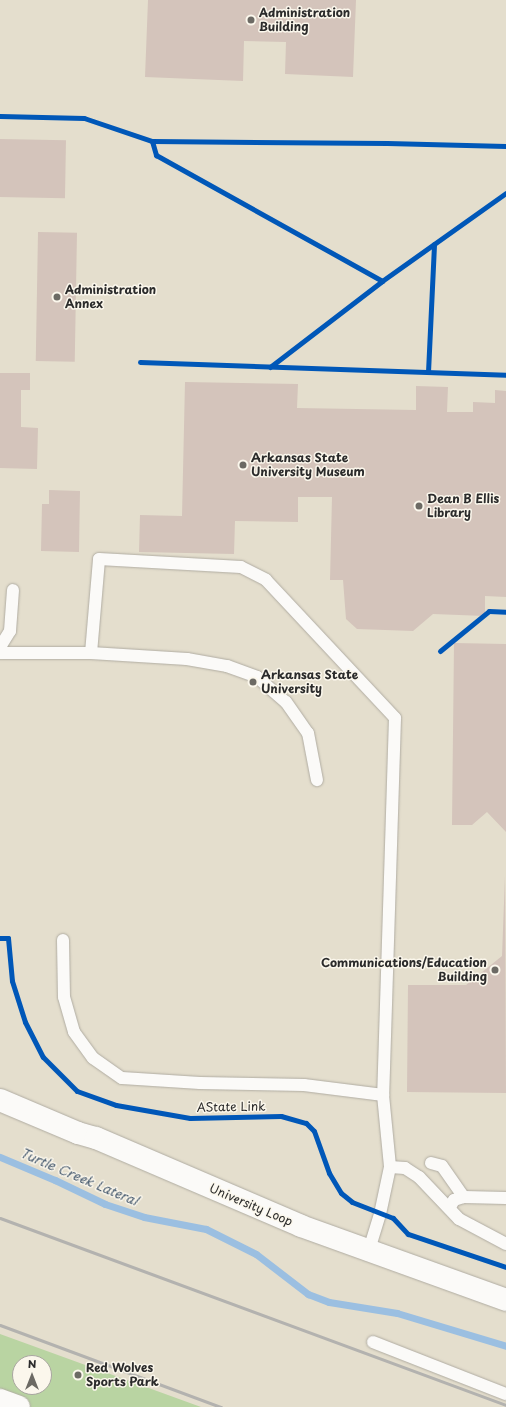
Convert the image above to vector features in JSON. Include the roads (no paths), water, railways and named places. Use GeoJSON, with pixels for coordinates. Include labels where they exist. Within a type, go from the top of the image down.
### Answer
{"type":"FeatureCollection","features":[{"type":"Feature","properties":{"kind":"street","name":"University Loop"},"geometry":{"type":"LineString","coordinates":[[0,1100],[78,1133],[96,1138],[301,1226],[506,1300]]}},
{"type":"Feature","properties":{"kind":"street"},"geometry":{"type":"LineString","coordinates":[[0,1400],[19,1407]]}},
{"type":"Feature","properties":{"kind":"lane"},"geometry":{"type":"LineString","coordinates":[[91,653],[99,560],[241,567],[266,580],[395,718],[384,1059],[384,1095],[390,1167],[380,1214],[369,1250]]}},
{"type":"Feature","properties":{"kind":"lane"},"geometry":{"type":"LineString","coordinates":[[0,647],[10,631],[13,590]]}},
{"type":"Feature","properties":{"kind":"lane"},"geometry":{"type":"LineString","coordinates":[[0,653],[91,653],[193,660],[227,666],[257,677],[286,702],[308,733],[317,780]]}},
{"type":"Feature","properties":{"kind":"lane"},"geometry":{"type":"LineString","coordinates":[[62,940],[64,997],[74,1032],[93,1058],[122,1078],[200,1083],[304,1085],[384,1095]]}},
{"type":"Feature","properties":{"kind":"lane"},"geometry":{"type":"LineString","coordinates":[[431,1163],[442,1166],[464,1197]]}},
{"type":"Feature","properties":{"kind":"lane"},"geometry":{"type":"LineString","coordinates":[[390,1167],[405,1168],[419,1177],[450,1207],[459,1218],[506,1244]]}},
{"type":"Feature","properties":{"kind":"lane"},"geometry":{"type":"LineString","coordinates":[[450,1207],[454,1200],[464,1197],[506,1198]]}},
{"type":"Feature","properties":{"kind":"lane"},"geometry":{"type":"LineString","coordinates":[[373,1342],[506,1394]]}},
{"type":"Feature","properties":{"kind":"waterway","name":"Turtle Creek Lateral"},"geometry":{"type":"LineString","coordinates":[[0,1157],[55,1180],[105,1204],[144,1217],[206,1229],[256,1254],[308,1294],[329,1302],[397,1313],[506,1346]]}},
{"type":"Feature","properties":{"kind":"railway"},"geometry":{"type":"LineString","coordinates":[[0,1218],[506,1405]]}},
{"type":"Feature","properties":{"kind":"railway"},"geometry":{"type":"LineString","coordinates":[[0,1325],[221,1407]]}},
{"type":"Feature","properties":{"kind":"place","name":"Administration Building"},"geometry":{"type":"Point","coordinates":[251,20]}},
{"type":"Feature","properties":{"kind":"place","name":"Administration Annex"},"geometry":{"type":"Point","coordinates":[57,297]}},
{"type":"Feature","properties":{"kind":"place","name":"Arkansas State University Museum"},"geometry":{"type":"Point","coordinates":[243,465]}},
{"type":"Feature","properties":{"kind":"place","name":"Dean B Ellis Library"},"geometry":{"type":"Point","coordinates":[419,506]}},
{"type":"Feature","properties":{"kind":"place","name":"Arkansas State University"},"geometry":{"type":"Point","coordinates":[253,682]}},
{"type":"Feature","properties":{"kind":"place","name":"Communications/Education Building"},"geometry":{"type":"Point","coordinates":[495,970]}},
{"type":"Feature","properties":{"kind":"place","name":"Red Wolves Sports Park"},"geometry":{"type":"Point","coordinates":[78,1375]}}]}
